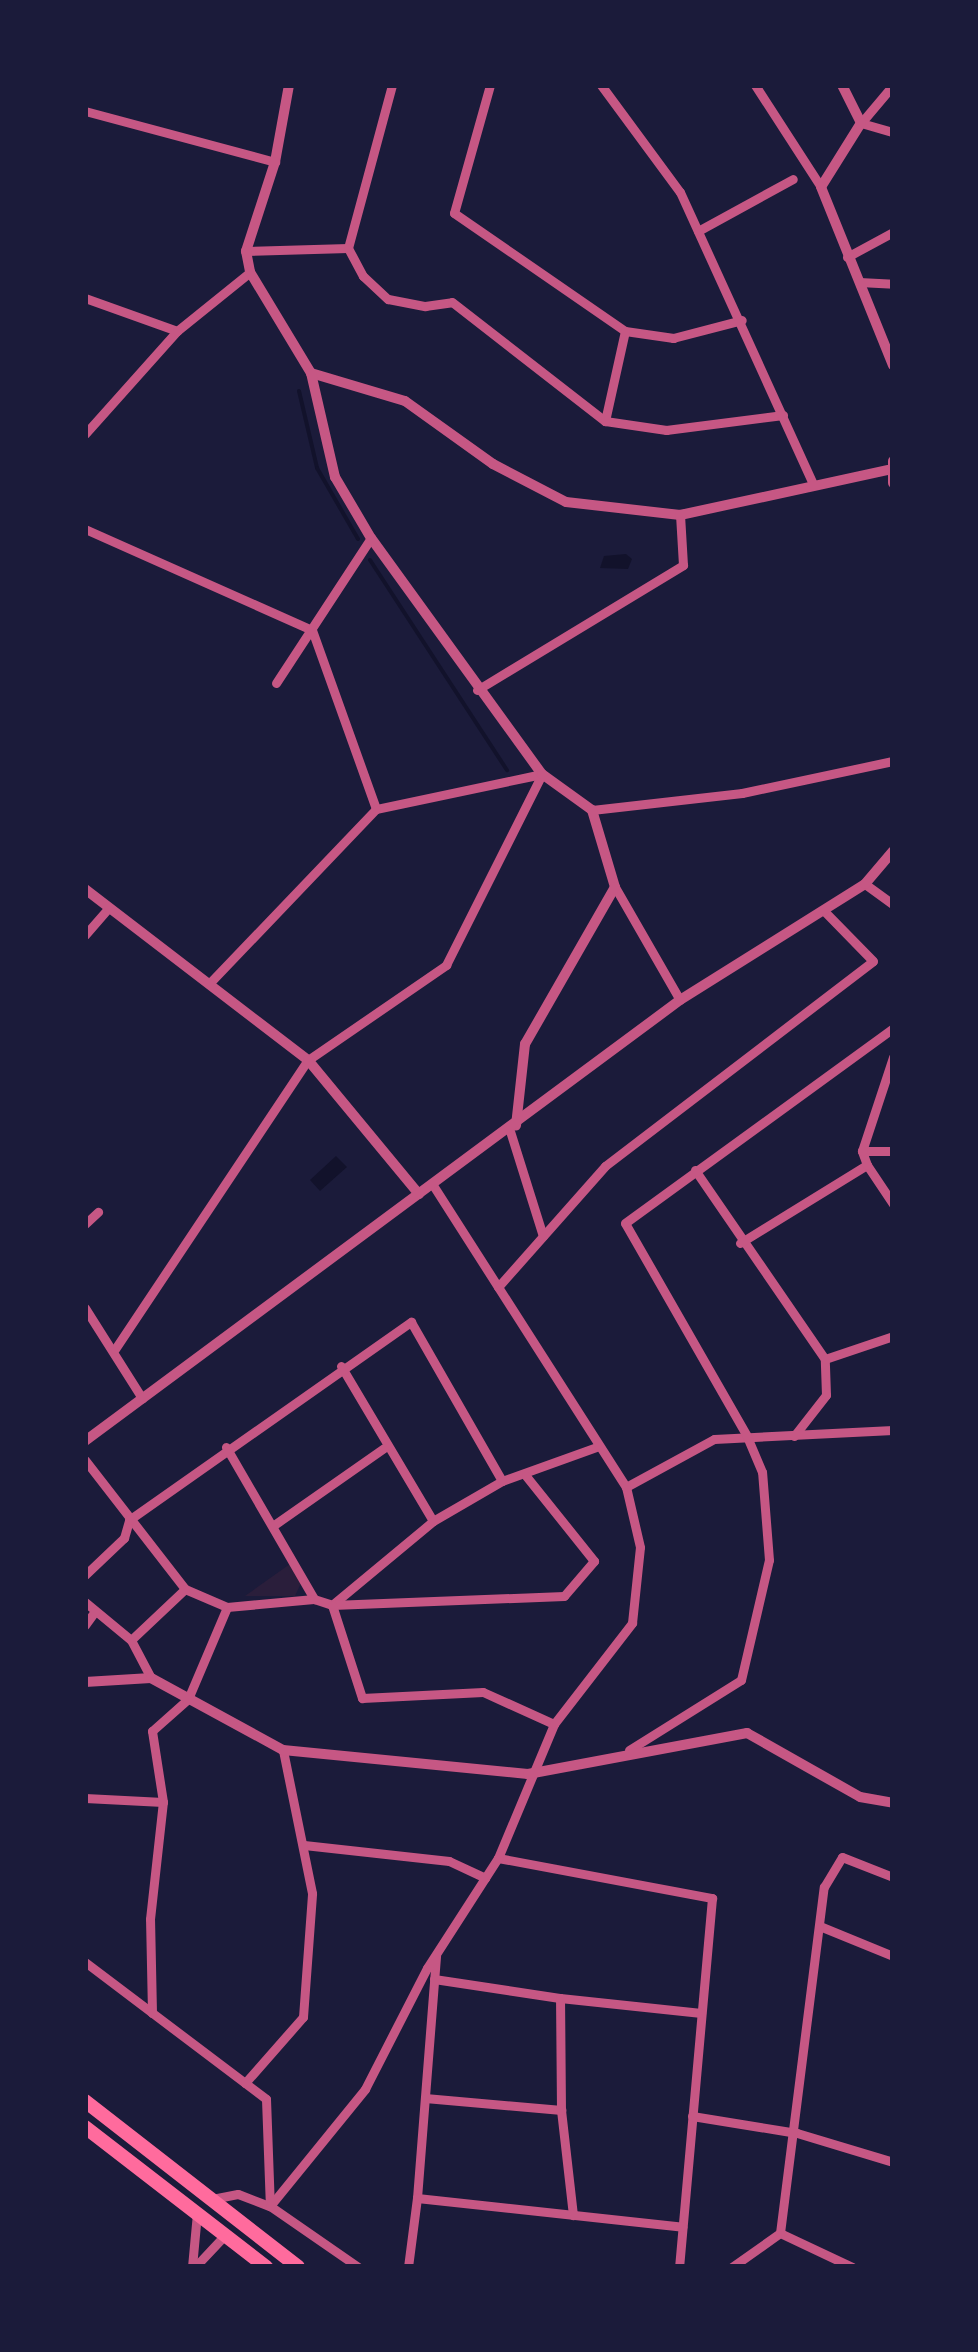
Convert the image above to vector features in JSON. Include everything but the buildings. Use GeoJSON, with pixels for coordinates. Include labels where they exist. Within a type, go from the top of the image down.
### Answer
{"type":"FeatureCollection","features":[{"type":"Feature","properties":{"kind":"highway"},"geometry":{"type":"LineString","coordinates":[[85,2101],[298,2267]]}},
{"type":"Feature","properties":{"kind":"highway"},"geometry":{"type":"LineString","coordinates":[[85,2127],[266,2267]]}},
{"type":"Feature","properties":{"kind":"street"},"geometry":{"type":"LineString","coordinates":[[289,85],[275,162],[246,251],[250,272],[311,373],[335,477],[371,538],[477,690],[542,774],[592,810],[615,887],[680,1000]]}},
{"type":"Feature","properties":{"kind":"street"},"geometry":{"type":"LineString","coordinates":[[392,85],[348,248],[364,276],[388,298],[425,306],[452,302],[605,421],[666,430],[783,415]]}},
{"type":"Feature","properties":{"kind":"street"},"geometry":{"type":"LineString","coordinates":[[490,85],[454,213],[625,331],[673,338],[742,320]]}},
{"type":"Feature","properties":{"kind":"street"},"geometry":{"type":"LineString","coordinates":[[600,85],[670,176],[742,320],[812,482]]}},
{"type":"Feature","properties":{"kind":"street"},"geometry":{"type":"LineString","coordinates":[[756,85],[821,187],[893,365]]}},
{"type":"Feature","properties":{"kind":"street"},"geometry":{"type":"LineString","coordinates":[[842,85],[861,123],[893,132]]}},
{"type":"Feature","properties":{"kind":"street"},"geometry":{"type":"LineString","coordinates":[[821,187],[861,123],[893,85]]}},
{"type":"Feature","properties":{"kind":"street"},"geometry":{"type":"LineString","coordinates":[[85,111],[275,162]]}},
{"type":"Feature","properties":{"kind":"street"},"geometry":{"type":"LineString","coordinates":[[698,231],[794,179]]}},
{"type":"Feature","properties":{"kind":"street"},"geometry":{"type":"LineString","coordinates":[[847,257],[893,232]]}},
{"type":"Feature","properties":{"kind":"street"},"geometry":{"type":"LineString","coordinates":[[246,251],[348,248]]}},
{"type":"Feature","properties":{"kind":"street"},"geometry":{"type":"LineString","coordinates":[[85,434],[177,331],[250,272]]}},
{"type":"Feature","properties":{"kind":"street"},"geometry":{"type":"LineString","coordinates":[[859,282],[893,284]]}},
{"type":"Feature","properties":{"kind":"street"},"geometry":{"type":"LineString","coordinates":[[85,298],[177,331]]}},
{"type":"Feature","properties":{"kind":"street"},"geometry":{"type":"LineString","coordinates":[[605,421],[625,331]]}},
{"type":"Feature","properties":{"kind":"street"},"geometry":{"type":"LineString","coordinates":[[311,373],[404,401],[493,464],[566,502],[680,516],[891,465],[893,483]]}},
{"type":"Feature","properties":{"kind":"street"},"geometry":{"type":"LineString","coordinates":[[477,690],[683,566],[680,516]]}},
{"type":"Feature","properties":{"kind":"street"},"geometry":{"type":"LineString","coordinates":[[85,529],[312,630],[376,809]]}},
{"type":"Feature","properties":{"kind":"street"},"geometry":{"type":"LineString","coordinates":[[276,682],[371,538]]}},
{"type":"Feature","properties":{"kind":"street"},"geometry":{"type":"LineString","coordinates":[[592,810],[742,793],[893,761]]}},
{"type":"Feature","properties":{"kind":"street"},"geometry":{"type":"LineString","coordinates":[[209,984],[376,809],[542,774]]}},
{"type":"Feature","properties":{"kind":"street"},"geometry":{"type":"LineString","coordinates":[[115,1349],[308,1060],[446,965],[542,774]]}},
{"type":"Feature","properties":{"kind":"street"},"geometry":{"type":"LineString","coordinates":[[85,1441],[513,1129],[680,1000],[865,884],[893,851]]}},
{"type":"Feature","properties":{"kind":"street"},"geometry":{"type":"LineString","coordinates":[[865,884],[893,904]]}},
{"type":"Feature","properties":{"kind":"street"},"geometry":{"type":"LineString","coordinates":[[544,1236],[513,1129],[525,1044],[615,887]]}},
{"type":"Feature","properties":{"kind":"street"},"geometry":{"type":"LineString","coordinates":[[85,889],[106,911],[308,1060],[419,1194]]}},
{"type":"Feature","properties":{"kind":"street"},"geometry":{"type":"LineString","coordinates":[[85,935],[106,911]]}},
{"type":"Feature","properties":{"kind":"street"},"geometry":{"type":"LineString","coordinates":[[498,1287],[604,1166],[872,961],[825,912]]}},
{"type":"Feature","properties":{"kind":"street"},"geometry":{"type":"LineString","coordinates":[[629,1750],[741,1680],[769,1560],[762,1472],[747,1436],[625,1223],[893,1028]]}},
{"type":"Feature","properties":{"kind":"street"},"geometry":{"type":"LineString","coordinates":[[893,1058],[862,1151],[893,1204]]}},
{"type":"Feature","properties":{"kind":"street"},"geometry":{"type":"LineString","coordinates":[[862,1151],[893,1151]]}},
{"type":"Feature","properties":{"kind":"street"},"geometry":{"type":"LineString","coordinates":[[740,1244],[867,1165]]}},
{"type":"Feature","properties":{"kind":"street"},"geometry":{"type":"LineString","coordinates":[[695,1170],[740,1244],[824,1359],[826,1394],[794,1436]]}},
{"type":"Feature","properties":{"kind":"street"},"geometry":{"type":"LineString","coordinates":[[270,2206],[366,2089],[436,1955],[498,1858],[528,1774],[554,1724],[632,1623],[640,1547],[626,1487],[434,1184]]}},
{"type":"Feature","properties":{"kind":"street"},"geometry":{"type":"LineString","coordinates":[[85,1224],[98,1212]]}},
{"type":"Feature","properties":{"kind":"street"},"geometry":{"type":"LineString","coordinates":[[85,1308],[115,1349],[142,1398]]}},
{"type":"Feature","properties":{"kind":"street"},"geometry":{"type":"LineString","coordinates":[[85,1575],[124,1538],[129,1520],[341,1366],[411,1322],[502,1482]]}},
{"type":"Feature","properties":{"kind":"street"},"geometry":{"type":"LineString","coordinates":[[824,1359],[893,1336]]}},
{"type":"Feature","properties":{"kind":"street"},"geometry":{"type":"LineString","coordinates":[[341,1366],[384,1448],[432,1522]]}},
{"type":"Feature","properties":{"kind":"street"},"geometry":{"type":"LineString","coordinates":[[626,1487],[714,1439],[893,1430]]}},
{"type":"Feature","properties":{"kind":"street"},"geometry":{"type":"LineString","coordinates":[[332,1606],[432,1522],[502,1482],[599,1446]]}},
{"type":"Feature","properties":{"kind":"street"},"geometry":{"type":"LineString","coordinates":[[226,1447],[274,1524],[314,1600]]}},
{"type":"Feature","properties":{"kind":"street"},"geometry":{"type":"LineString","coordinates":[[274,1524],[384,1448]]}},
{"type":"Feature","properties":{"kind":"street"},"geometry":{"type":"LineString","coordinates":[[85,1460],[185,1590],[227,1607],[314,1600],[332,1606],[564,1596],[594,1562],[526,1476]]}},
{"type":"Feature","properties":{"kind":"street"},"geometry":{"type":"LineString","coordinates":[[132,1640],[185,1590]]}},
{"type":"Feature","properties":{"kind":"street"},"geometry":{"type":"LineString","coordinates":[[85,1602],[132,1640],[151,1678]]}},
{"type":"Feature","properties":{"kind":"street"},"geometry":{"type":"LineString","coordinates":[[332,1606],[362,1698],[482,1692],[554,1724]]}},
{"type":"Feature","properties":{"kind":"street"},"geometry":{"type":"LineString","coordinates":[[152,2012],[150,1919],[163,1802],[152,1731],[188,1699],[227,1607]]}},
{"type":"Feature","properties":{"kind":"street"},"geometry":{"type":"LineString","coordinates":[[85,1625],[96,1611]]}},
{"type":"Feature","properties":{"kind":"street"},"geometry":{"type":"LineString","coordinates":[[85,1682],[151,1678],[283,1750],[528,1774],[629,1750],[746,1733],[860,1797],[893,1803]]}},
{"type":"Feature","properties":{"kind":"street"},"geometry":{"type":"LineString","coordinates":[[245,2082],[303,2017],[312,1893],[283,1750]]}},
{"type":"Feature","properties":{"kind":"street"},"geometry":{"type":"LineString","coordinates":[[85,1798],[163,1802]]}},
{"type":"Feature","properties":{"kind":"street"},"geometry":{"type":"LineString","coordinates":[[304,1845],[449,1861],[485,1878]]}},
{"type":"Feature","properties":{"kind":"street"},"geometry":{"type":"LineString","coordinates":[[732,2267],[780,2234],[798,2133],[824,1887],[842,1856],[893,1877]]}},
{"type":"Feature","properties":{"kind":"street"},"geometry":{"type":"LineString","coordinates":[[498,1858],[712,1898],[679,2267]]}},
{"type":"Feature","properties":{"kind":"street"},"geometry":{"type":"LineString","coordinates":[[822,1927],[893,1956]]}},
{"type":"Feature","properties":{"kind":"street"},"geometry":{"type":"LineString","coordinates":[[408,2267],[418,2198],[436,1955]]}},
{"type":"Feature","properties":{"kind":"street"},"geometry":{"type":"LineString","coordinates":[[85,1962],[266,2099],[270,2206]]}},
{"type":"Feature","properties":{"kind":"street"},"geometry":{"type":"LineString","coordinates":[[434,1979],[701,2013]]}},
{"type":"Feature","properties":{"kind":"street"},"geometry":{"type":"LineString","coordinates":[[560,1998],[561,2110],[573,2215]]}},
{"type":"Feature","properties":{"kind":"street"},"geometry":{"type":"LineString","coordinates":[[425,2098],[561,2110]]}},
{"type":"Feature","properties":{"kind":"street"},"geometry":{"type":"LineString","coordinates":[[692,2116],[798,2133],[892,2160]]}},
{"type":"Feature","properties":{"kind":"street"},"geometry":{"type":"LineString","coordinates":[[212,2199],[238,2194],[270,2206],[358,2267]]}},
{"type":"Feature","properties":{"kind":"street"},"geometry":{"type":"LineString","coordinates":[[418,2198],[682,2227]]}},
{"type":"Feature","properties":{"kind":"street"},"geometry":{"type":"LineString","coordinates":[[194,2267],[198,2213]]}},
{"type":"Feature","properties":{"kind":"street"},"geometry":{"type":"LineString","coordinates":[[194,2267],[225,2234]]}},
{"type":"Feature","properties":{"kind":"street"},"geometry":{"type":"LineString","coordinates":[[780,2234],[852,2267]]}},
{"type":"Feature","properties":{"kind":"shaded area"},"geometry":{"type":"Polygon","coordinates":[[[626,554],[632,559],[628,569],[600,568],[604,556],[626,554]]]}},
{"type":"Feature","properties":{"kind":"shaded area"},"geometry":{"type":"Polygon","coordinates":[[[336,1156],[347,1167],[320,1191],[310,1180],[336,1156]]]}},
{"type":"Feature","properties":{"kind":"shaded area"},"geometry":{"type":"Polygon","coordinates":[[[290,1564],[301,1583],[295,1596],[245,1596],[290,1564]]]}},
{"type":"Feature","properties":{"kind":"waterway"},"geometry":{"type":"LineString","coordinates":[[299,391],[317,468],[358,539]]}},
{"type":"Feature","properties":{"kind":"waterway"},"geometry":{"type":"LineString","coordinates":[[370,560],[507,770]]}}]}
